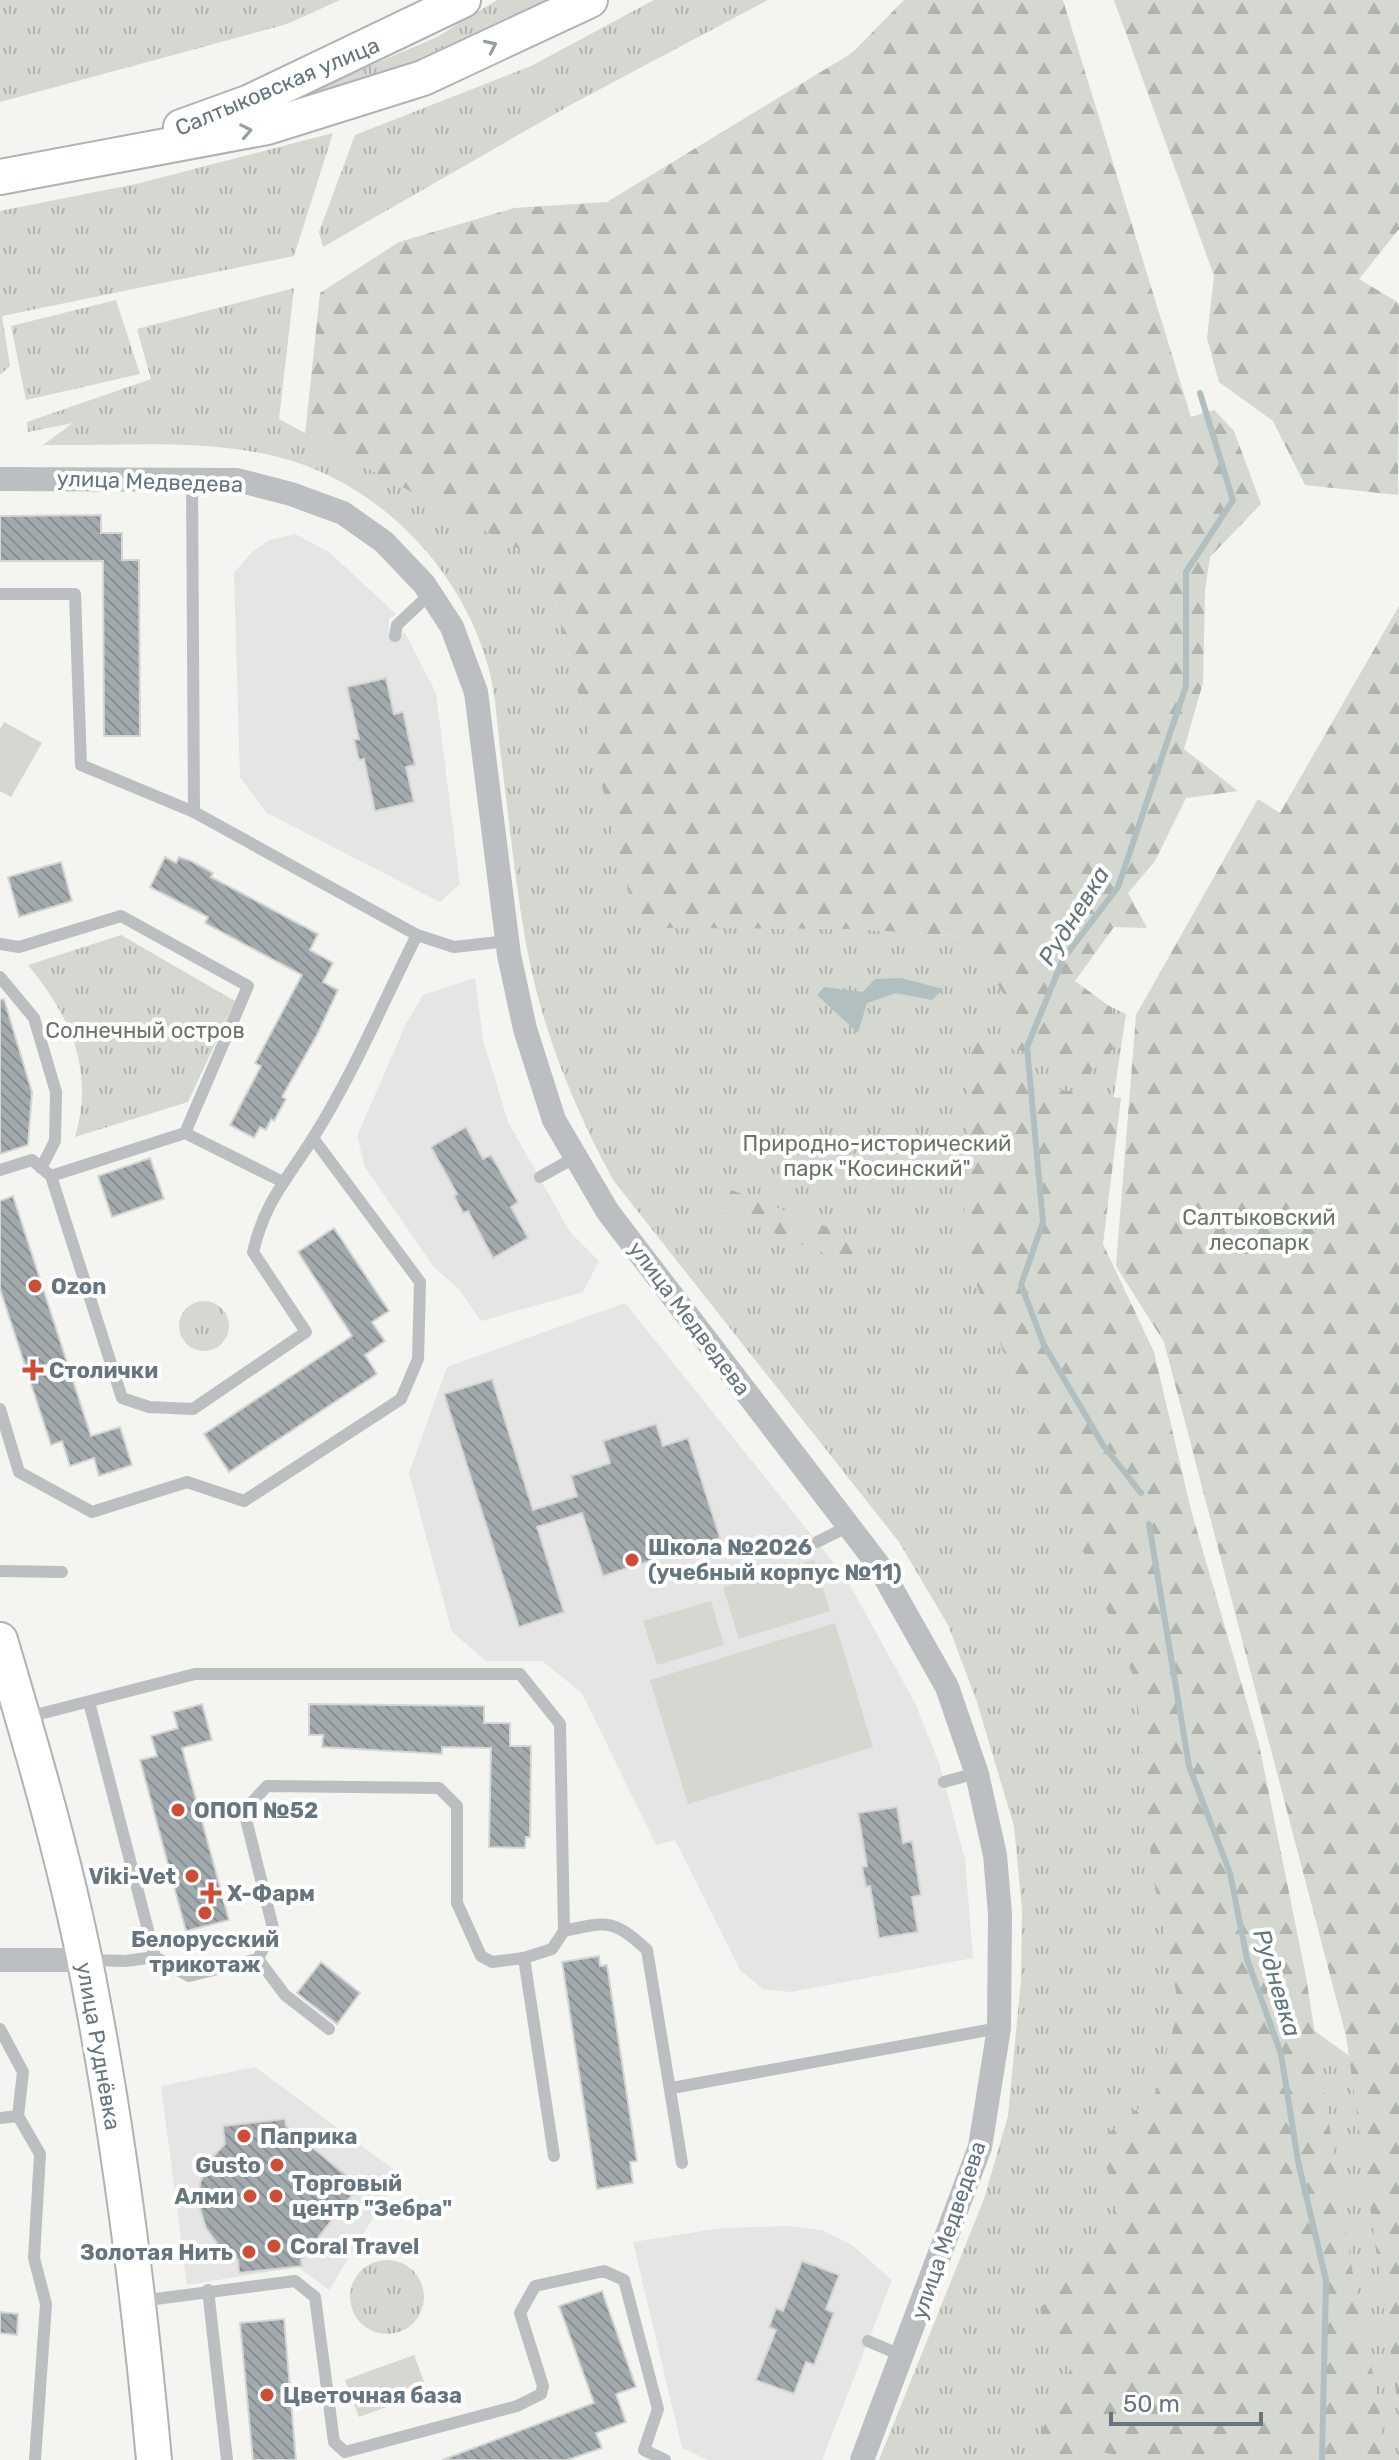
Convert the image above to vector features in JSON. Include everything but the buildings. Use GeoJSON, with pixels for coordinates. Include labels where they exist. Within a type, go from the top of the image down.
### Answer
{"type":"FeatureCollection","features":[{"type":"Feature","properties":{"kind":"main road","name":"Салтыковская улица"},"geometry":{"type":"LineString","coordinates":[[87,162],[250,102],[463,0]]}},
{"type":"Feature","properties":{"kind":"main road","name":"Салтыковская улица"},"geometry":{"type":"LineString","coordinates":[[0,177],[267,127],[423,78],[590,0]]}},
{"type":"Feature","properties":{"kind":"main road","name":"улица Руднёвка"},"geometry":{"type":"LineString","coordinates":[[0,1640],[23,1718],[84,1960],[140,2301],[154,2460]]}},
{"type":"Feature","properties":{"kind":"street","name":"улица Медведева"},"geometry":{"type":"LineString","coordinates":[[0,479],[237,480],[291,494],[343,513],[384,542],[430,594],[452,627],[476,692],[508,941],[525,1029],[554,1120],[608,1212],[877,1563],[947,1687],[976,1773],[995,1855],[1000,1914],[999,2028],[980,2147],[862,2460]]}},
{"type":"Feature","properties":{"kind":"street"},"geometry":{"type":"LineString","coordinates":[[0,1960],[84,1960]]}},
{"type":"Feature","properties":{"kind":"lane"},"geometry":{"type":"LineString","coordinates":[[192,478],[194,812]]}},
{"type":"Feature","properties":{"kind":"lane"},"geometry":{"type":"LineString","coordinates":[[0,594],[75,594],[81,765],[194,812],[417,935],[454,947],[508,941]]}},
{"type":"Feature","properties":{"kind":"lane"},"geometry":{"type":"LineString","coordinates":[[395,636],[397,625],[430,594]]}},
{"type":"Feature","properties":{"kind":"lane"},"geometry":{"type":"LineString","coordinates":[[0,944],[19,947],[121,916],[248,986],[185,1133]]}},
{"type":"Feature","properties":{"kind":"lane"},"geometry":{"type":"LineString","coordinates":[[0,1170],[32,1160],[46,1172],[122,1398],[149,1407],[193,1409],[306,1332],[253,1252],[260,1225],[281,1181],[313,1138],[417,935]]}},
{"type":"Feature","properties":{"kind":"lane"},"geometry":{"type":"LineString","coordinates":[[0,977],[34,1018],[56,1092],[55,1141],[46,1172]]}},
{"type":"Feature","properties":{"kind":"lane"},"geometry":{"type":"LineString","coordinates":[[46,1172],[185,1133],[281,1181]]}},
{"type":"Feature","properties":{"kind":"lane"},"geometry":{"type":"LineString","coordinates":[[0,1409],[19,1472],[92,1512],[187,1482],[244,1501],[401,1399],[418,1359],[420,1282],[313,1138]]}},
{"type":"Feature","properties":{"kind":"lane"},"geometry":{"type":"LineString","coordinates":[[540,1177],[574,1158]]}},
{"type":"Feature","properties":{"kind":"lane"},"geometry":{"type":"LineString","coordinates":[[817,1542],[849,1526]]}},
{"type":"Feature","properties":{"kind":"lane"},"geometry":{"type":"LineString","coordinates":[[0,1571],[62,1572]]}},
{"type":"Feature","properties":{"kind":"lane"},"geometry":{"type":"LineString","coordinates":[[23,1718],[195,1674],[520,1674],[560,1724],[564,1931],[552,1949],[524,1958],[492,1962],[481,1956],[457,1903],[457,1806],[439,1788],[267,1786],[244,1811],[273,1928],[258,1959]]}},
{"type":"Feature","properties":{"kind":"lane"},"geometry":{"type":"LineString","coordinates":[[89,1702],[155,1957]]}},
{"type":"Feature","properties":{"kind":"lane"},"geometry":{"type":"LineString","coordinates":[[944,1782],[976,1773]]}},
{"type":"Feature","properties":{"kind":"lane"},"geometry":{"type":"LineString","coordinates":[[564,1931],[596,1924],[621,1927],[647,1950],[682,2163]]}},
{"type":"Feature","properties":{"kind":"lane"},"geometry":{"type":"LineString","coordinates":[[84,1960],[125,1961],[155,1957],[189,1976],[258,1959]]}},
{"type":"Feature","properties":{"kind":"lane"},"geometry":{"type":"LineString","coordinates":[[524,1958],[554,2156]]}},
{"type":"Feature","properties":{"kind":"lane"},"geometry":{"type":"LineString","coordinates":[[258,1959],[285,1995],[329,2029]]}},
{"type":"Feature","properties":{"kind":"lane"},"geometry":{"type":"LineString","coordinates":[[672,2088],[999,2028]]}},
{"type":"Feature","properties":{"kind":"lane"},"geometry":{"type":"LineString","coordinates":[[0,2029],[23,2072],[18,2116],[40,2154],[34,2258],[46,2304],[35,2460]]}},
{"type":"Feature","properties":{"kind":"lane"},"geometry":{"type":"LineString","coordinates":[[0,2118],[18,2116]]}},
{"type":"Feature","properties":{"kind":"lane"},"geometry":{"type":"LineString","coordinates":[[140,2301],[295,2281],[315,2297],[334,2442],[345,2452],[517,2406],[541,2394],[543,2386],[520,2313],[535,2286],[604,2271],[624,2280],[658,2409],[640,2455],[665,2460]]}},
{"type":"Feature","properties":{"kind":"lane"},"geometry":{"type":"LineString","coordinates":[[208,2290],[227,2460]]}},
{"type":"Feature","properties":{"kind":"lane"},"geometry":{"type":"LineString","coordinates":[[868,2341],[903,2356]]}},
{"type":"Feature","properties":{"kind":"shaded area"},"geometry":{"type":"Polygon","coordinates":[[[295,534],[329,552],[396,614],[389,619],[389,637],[405,633],[436,693],[460,884],[440,902],[267,813],[240,777],[234,573],[251,553],[269,540],[295,534]]]}},
{"type":"Feature","properties":{"kind":"shaded area"},"geometry":{"type":"Polygon","coordinates":[[[475,978],[483,1040],[508,1122],[570,1232],[599,1261],[583,1292],[481,1321],[458,1288],[433,1266],[365,1167],[357,1136],[406,1024],[423,995],[475,978]]]}},
{"type":"Feature","properties":{"kind":"shaded area"},"geometry":{"type":"Polygon","coordinates":[[[901,978],[943,989],[932,1000],[896,993],[867,1003],[858,1033],[817,995],[824,987],[863,992],[875,979],[901,978]]]}},
{"type":"Feature","properties":{"kind":"shaded area","name":"Школа №2026 (учебный корпус №11)"},"geometry":{"type":"Polygon","coordinates":[[[625,1303],[846,1578],[915,1703],[939,1763],[965,1859],[973,1958],[791,1992],[763,1989],[740,1970],[675,1840],[656,1845],[582,1693],[542,1661],[486,1661],[452,1632],[409,1473],[447,1367],[625,1303]]]}},
{"type":"Feature","properties":{"kind":"shaded area"},"geometry":{"type":"Polygon","coordinates":[[[255,2067],[400,2174],[329,2290],[298,2267],[187,2285],[161,2086],[255,2067]]]}},
{"type":"Feature","properties":{"kind":"shaded area"},"geometry":{"type":"Polygon","coordinates":[[[787,2226],[822,2230],[852,2245],[892,2280],[822,2460],[708,2460],[682,2448],[633,2242],[722,2228],[787,2226]]]}},
{"type":"Feature","properties":{"kind":"green space"},"geometry":{"type":"Polygon","coordinates":[[[0,0],[340,0],[287,24],[0,102],[0,0]]]}},
{"type":"Feature","properties":{"kind":"green space"},"geometry":{"type":"Polygon","coordinates":[[[497,0],[571,0],[429,69],[283,108],[309,92],[437,37],[497,0]]]}},
{"type":"Feature","properties":{"kind":"green space"},"geometry":{"type":"Polygon","coordinates":[[[654,0],[768,0],[574,103],[323,247],[319,232],[355,135],[531,66],[654,0]]]}},
{"type":"Feature","properties":{"kind":"green space"},"geometry":{"type":"Polygon","coordinates":[[[904,0],[1063,0],[1191,417],[1214,410],[1234,431],[1261,504],[1210,557],[1205,590],[1203,683],[1184,749],[1238,791],[1186,798],[1155,861],[1128,893],[1147,928],[1114,927],[1075,981],[1112,1008],[1114,1048],[1075,1088],[1047,1055],[1012,1049],[1011,1005],[966,937],[857,929],[638,928],[545,563],[305,435],[320,293],[399,242],[514,208],[607,202],[852,53],[904,0]]]}},
{"type":"Feature","properties":{"kind":"green space"},"geometry":{"type":"Polygon","coordinates":[[[1114,0],[1399,0],[1399,229],[1359,279],[1399,303],[1398,495],[1305,485],[1273,421],[1219,382],[1207,338],[1214,276],[1114,0]]]}},
{"type":"Feature","properties":{"kind":"green space"},"geometry":{"type":"Polygon","coordinates":[[[333,133],[294,256],[2,316],[10,366],[0,375],[0,211],[136,184],[333,133]]]}},
{"type":"Feature","properties":{"kind":"green space","name":"Природно-исторический парк \"Косинский\""},"geometry":{"type":"Polygon","coordinates":[[[294,288],[279,419],[545,563],[638,927],[857,929],[966,937],[1126,1014],[1084,1294],[1258,1990],[1399,2092],[1399,2460],[879,2460],[984,2199],[1008,2116],[1021,1980],[1022,1909],[1014,1826],[976,1699],[948,1625],[899,1542],[613,1180],[586,1125],[552,1042],[528,954],[488,666],[458,596],[436,563],[381,508],[349,486],[315,469],[278,457],[191,445],[43,445],[73,423],[28,432],[27,422],[151,379],[137,329],[294,288]]]}},
{"type":"Feature","properties":{"kind":"green space"},"geometry":{"type":"Polygon","coordinates":[[[116,300],[140,374],[26,400],[11,326],[116,300]]]}},
{"type":"Feature","properties":{"kind":"green space","name":"Салтыковский лесопарк"},"geometry":{"type":"Polygon","coordinates":[[[1399,606],[1399,2413],[1346,2036],[1164,1342],[1116,1266],[1136,1015],[1258,799],[1280,813],[1399,606]]]}},
{"type":"Feature","properties":{"kind":"green space"},"geometry":{"type":"Polygon","coordinates":[[[4,722],[42,743],[11,797],[0,791],[0,729],[4,722]]]}},
{"type":"Feature","properties":{"kind":"green space","name":"Солнечный остров"},"geometry":{"type":"Polygon","coordinates":[[[121,935],[235,1001],[188,1102],[75,1137],[82,1089],[75,1045],[56,1004],[28,965],[121,935]]]}},
{"type":"Feature","properties":{"kind":"green space"},"geometry":{"type":"Polygon","coordinates":[[[971,1028],[1002,1060],[1062,1090],[1121,1098],[1103,1244],[1154,1352],[1191,1510],[1259,1744],[1306,1977],[1354,2281],[1379,2404],[1384,2460],[1136,2460],[1090,2449],[1085,2460],[1033,2460],[1074,2360],[1040,2310],[1063,2277],[1098,2246],[1119,2201],[1097,2143],[1155,2094],[1179,2007],[1152,1871],[1136,1683],[963,1251],[971,1028]]]}},
{"type":"Feature","properties":{"kind":"green space"},"geometry":{"type":"Polygon","coordinates":[[[726,1188],[877,1246],[838,1259],[720,1211],[726,1188]]]}},
{"type":"Feature","properties":{"kind":"green space"},"geometry":{"type":"Polygon","coordinates":[[[204,1301],[222,1308],[229,1326],[222,1344],[204,1351],[186,1344],[179,1326],[186,1308],[204,1301]]]}},
{"type":"Feature","properties":{"kind":"green space"},"geometry":{"type":"Polygon","coordinates":[[[814,1560],[830,1611],[739,1639],[723,1587],[814,1560]]]}},
{"type":"Feature","properties":{"kind":"green space"},"geometry":{"type":"Polygon","coordinates":[[[711,1601],[724,1645],[657,1665],[643,1621],[711,1601]]]}},
{"type":"Feature","properties":{"kind":"green space"},"geometry":{"type":"Polygon","coordinates":[[[835,1623],[873,1747],[688,1804],[650,1680],[835,1623]]]}},
{"type":"Feature","properties":{"kind":"green space"},"geometry":{"type":"Polygon","coordinates":[[[380,2260],[394,2260],[408,2266],[418,2276],[424,2297],[418,2318],[408,2328],[394,2334],[380,2334],[366,2328],[356,2318],[350,2304],[350,2290],[356,2276],[366,2266],[380,2260]]]}},
{"type":"Feature","properties":{"kind":"green space"},"geometry":{"type":"Polygon","coordinates":[[[414,2355],[428,2392],[359,2417],[345,2380],[414,2355]]]}},
{"type":"Feature","properties":{"kind":"waterway","name":"Рудневка"},"geometry":{"type":"LineString","coordinates":[[1141,1493],[1103,1445],[1044,1345],[1021,1285],[1043,1222],[1027,1047],[1063,959],[1118,887],[1186,686],[1186,572],[1233,500],[1200,393]]}},
{"type":"Feature","properties":{"kind":"waterway","name":"Рудневка"},"geometry":{"type":"LineString","coordinates":[[1149,1524],[1189,1766],[1230,1873],[1247,1959],[1281,2054],[1298,2161],[1326,2280],[1322,2460]]}},
{"type":"Feature","properties":{"kind":"place","name":"Ozon"},"geometry":{"type":"Point","coordinates":[35,1286]}},
{"type":"Feature","properties":{"kind":"place","name":"Столички"},"geometry":{"type":"Point","coordinates":[33,1370]}},
{"type":"Feature","properties":{"kind":"place","name":"Школа №2026 (учебный корпус №11)"},"geometry":{"type":"Point","coordinates":[632,1560]}},
{"type":"Feature","properties":{"kind":"place","name":"ОПОП №52"},"geometry":{"type":"Point","coordinates":[178,1810]}},
{"type":"Feature","properties":{"kind":"place","name":"Viki-Vet"},"geometry":{"type":"Point","coordinates":[192,1876]}},
{"type":"Feature","properties":{"kind":"place","name":"X-Фарм"},"geometry":{"type":"Point","coordinates":[211,1893]}},
{"type":"Feature","properties":{"kind":"place","name":"Белорусский трикотаж"},"geometry":{"type":"Point","coordinates":[205,1913]}},
{"type":"Feature","properties":{"kind":"place","name":"Паприка"},"geometry":{"type":"Point","coordinates":[244,2136]}},
{"type":"Feature","properties":{"kind":"place","name":"Gusto"},"geometry":{"type":"Point","coordinates":[277,2165]}},
{"type":"Feature","properties":{"kind":"place","name":"Алми"},"geometry":{"type":"Point","coordinates":[250,2196]}},
{"type":"Feature","properties":{"kind":"place","name":"Торговый центр \"Зебра\""},"geometry":{"type":"Point","coordinates":[276,2196]}},
{"type":"Feature","properties":{"kind":"place","name":"Coral Travel"},"geometry":{"type":"Point","coordinates":[274,2246]}},
{"type":"Feature","properties":{"kind":"place","name":"Золотая Нить"},"geometry":{"type":"Point","coordinates":[249,2252]}},
{"type":"Feature","properties":{"kind":"place","name":"Цветочная база"},"geometry":{"type":"Point","coordinates":[267,2395]}}]}
